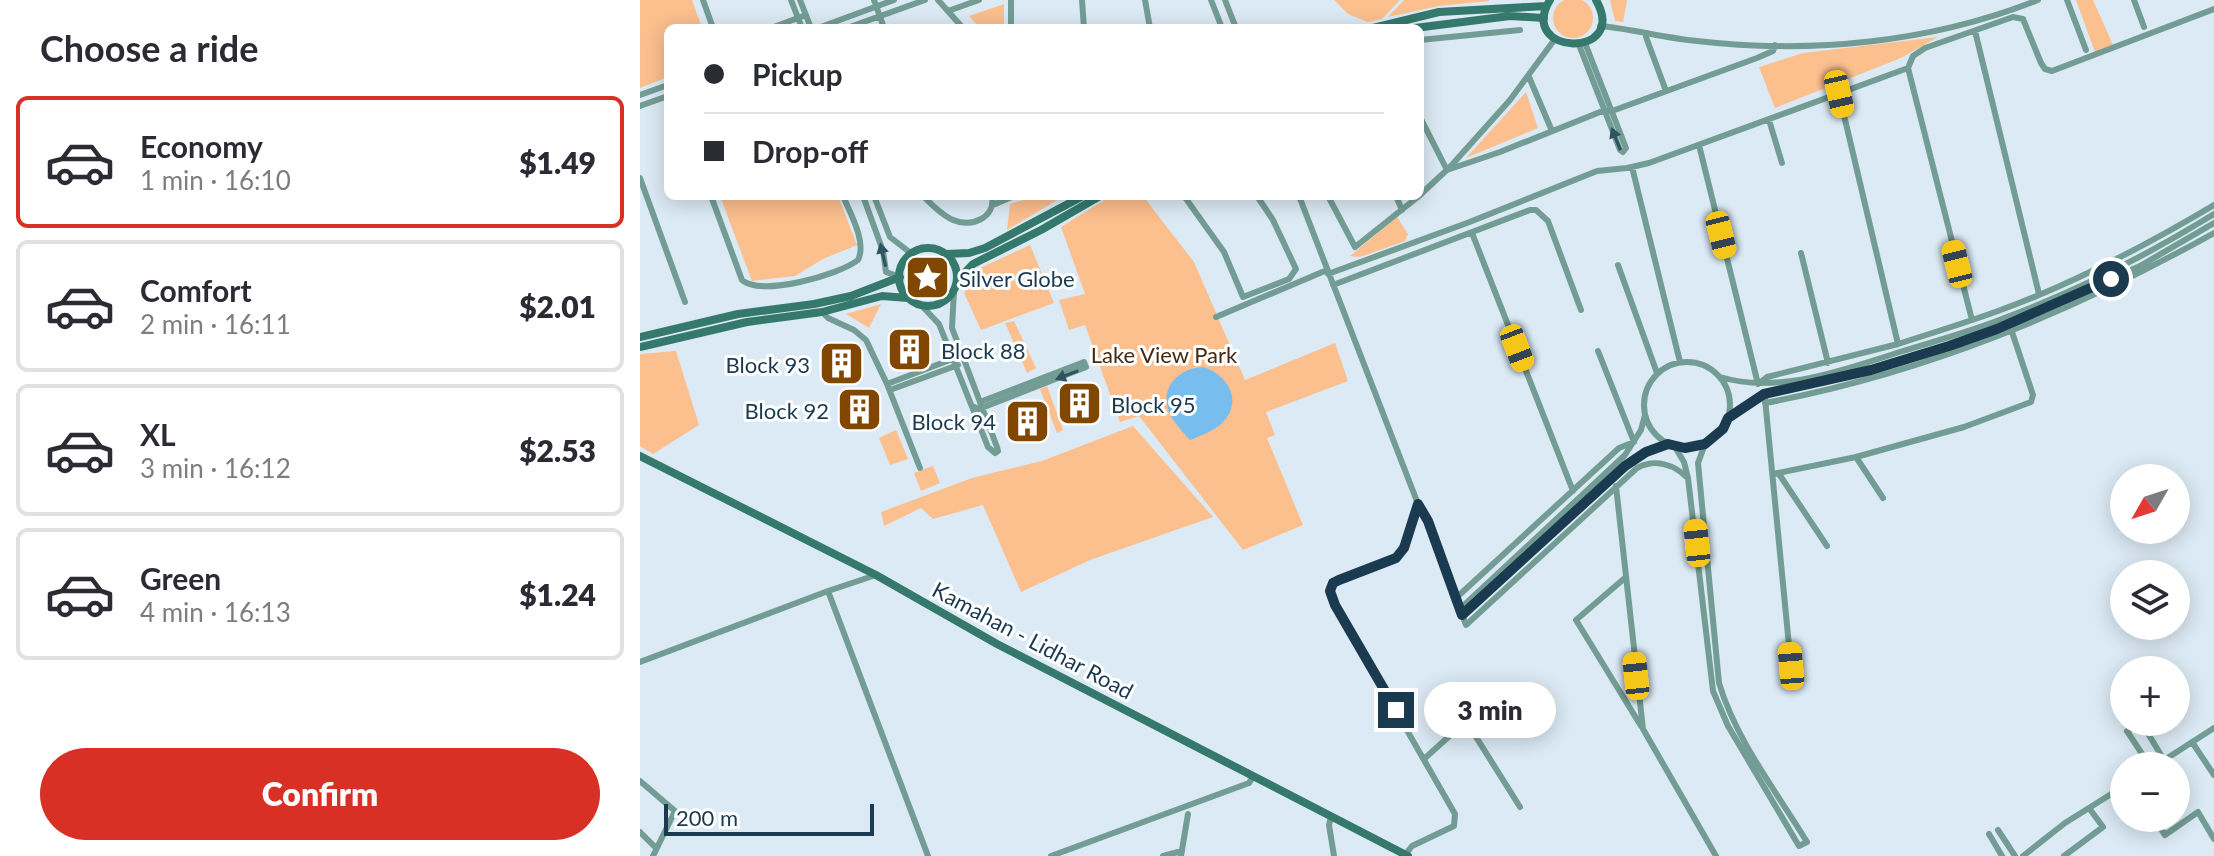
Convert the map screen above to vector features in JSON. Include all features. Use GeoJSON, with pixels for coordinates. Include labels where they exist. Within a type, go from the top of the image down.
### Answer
{"type":"FeatureCollection","features":[{"type":"Feature","properties":{"kind":"street"},"geometry":{"type":"LineString","coordinates":[[703,0],[712,24]]}},
{"type":"Feature","properties":{"kind":"street"},"geometry":{"type":"LineString","coordinates":[[791,0],[800,24]]}},
{"type":"Feature","properties":{"kind":"street"},"geometry":{"type":"LineString","coordinates":[[800,0],[809,24]]}},
{"type":"Feature","properties":{"kind":"street"},"geometry":{"type":"LineString","coordinates":[[827,24],[876,3],[894,0]]}},
{"type":"Feature","properties":{"kind":"street"},"geometry":{"type":"LineString","coordinates":[[858,24],[925,0]]}},
{"type":"Feature","properties":{"kind":"street"},"geometry":{"type":"LineString","coordinates":[[938,0],[959,24]]}},
{"type":"Feature","properties":{"kind":"street"},"geometry":{"type":"LineString","coordinates":[[948,11],[979,0]]}},
{"type":"Feature","properties":{"kind":"street"},"geometry":{"type":"LineString","coordinates":[[1011,0],[1011,24]]}},
{"type":"Feature","properties":{"kind":"street"},"geometry":{"type":"LineString","coordinates":[[1082,0],[1084,24]]}},
{"type":"Feature","properties":{"kind":"street"},"geometry":{"type":"LineString","coordinates":[[1145,0],[1149,24]]}},
{"type":"Feature","properties":{"kind":"street"},"geometry":{"type":"LineString","coordinates":[[1211,0],[1220,24]]}},
{"type":"Feature","properties":{"kind":"street"},"geometry":{"type":"LineString","coordinates":[[1225,0],[1234,24]]}},
{"type":"Feature","properties":{"kind":"street"},"geometry":{"type":"LineString","coordinates":[[1390,24],[1439,12],[1547,2],[1544,18],[1555,39],[1567,45],[1582,44],[1595,36],[1600,26],[1601,11],[1596,0]]}},
{"type":"Feature","properties":{"kind":"street"},"geometry":{"type":"LineString","coordinates":[[1600,26],[1695,41],[1775,45],[1858,42],[1900,37],[1987,19],[2024,2],[2038,0]]}},
{"type":"Feature","properties":{"kind":"street"},"geometry":{"type":"LineString","coordinates":[[2067,0],[2086,50]]}},
{"type":"Feature","properties":{"kind":"street"},"geometry":{"type":"LineString","coordinates":[[2134,0],[2144,27]]}},
{"type":"Feature","properties":{"kind":"street"},"geometry":{"type":"LineString","coordinates":[[876,3],[882,24]]}},
{"type":"Feature","properties":{"kind":"street"},"geometry":{"type":"LineString","coordinates":[[1972,320],[1908,68],[1910,60],[1917,52],[2013,17],[2023,19],[2041,63],[2045,69],[2052,71],[2214,9]]}},
{"type":"Feature","properties":{"kind":"street"},"geometry":{"type":"LineString","coordinates":[[782,24],[806,15]]}},
{"type":"Feature","properties":{"kind":"street"},"geometry":{"type":"LineString","coordinates":[[1424,27],[1510,16],[1544,18]]}},
{"type":"Feature","properties":{"kind":"street"},"geometry":{"type":"LineString","coordinates":[[1424,40],[1520,30]]}},
{"type":"Feature","properties":{"kind":"street"},"geometry":{"type":"LineString","coordinates":[[1975,31],[2039,294]]}},
{"type":"Feature","properties":{"kind":"street"},"geometry":{"type":"LineString","coordinates":[[1647,33],[1666,91]]}},
{"type":"Feature","properties":{"kind":"street"},"geometry":{"type":"LineString","coordinates":[[1424,191],[1447,170],[1529,77],[1555,39]]}},
{"type":"Feature","properties":{"kind":"street"},"geometry":{"type":"LineString","coordinates":[[1582,44],[1626,148],[1623,152],[1608,110]]}},
{"type":"Feature","properties":{"kind":"street"},"geometry":{"type":"LineString","coordinates":[[1447,170],[1773,51],[1775,45]]}},
{"type":"Feature","properties":{"kind":"street"},"geometry":{"type":"LineString","coordinates":[[1216,317],[1597,171],[1632,167],[1699,145],[1908,68]]}},
{"type":"Feature","properties":{"kind":"street"},"geometry":{"type":"LineString","coordinates":[[1529,77],[1552,131]]}},
{"type":"Feature","properties":{"kind":"street"},"geometry":{"type":"LineString","coordinates":[[640,95],[664,86]]}},
{"type":"Feature","properties":{"kind":"street"},"geometry":{"type":"LineString","coordinates":[[1839,94],[1898,344]]}},
{"type":"Feature","properties":{"kind":"street"},"geometry":{"type":"LineString","coordinates":[[640,106],[664,97]]}},
{"type":"Feature","properties":{"kind":"street"},"geometry":{"type":"LineString","coordinates":[[1769,120],[1782,163]]}},
{"type":"Feature","properties":{"kind":"street"},"geometry":{"type":"LineString","coordinates":[[1424,125],[1447,170]]}},
{"type":"Feature","properties":{"kind":"street"},"geometry":{"type":"LineString","coordinates":[[1699,145],[1758,384]]}},
{"type":"Feature","properties":{"kind":"street"},"geometry":{"type":"LineString","coordinates":[[1632,167],[1680,362]]}},
{"type":"Feature","properties":{"kind":"street"},"geometry":{"type":"LineString","coordinates":[[640,178],[685,302]]}},
{"type":"Feature","properties":{"kind":"street"},"geometry":{"type":"LineString","coordinates":[[713,200],[746,284],[756,287],[810,281],[855,263],[860,257],[861,248],[844,200]]}},
{"type":"Feature","properties":{"kind":"street"},"geometry":{"type":"LineString","coordinates":[[864,200],[883,251],[886,272],[900,277]]}},
{"type":"Feature","properties":{"kind":"street"},"geometry":{"type":"LineString","coordinates":[[876,200],[890,237],[912,254]]}},
{"type":"Feature","properties":{"kind":"street"},"geometry":{"type":"LineString","coordinates":[[928,200],[945,215],[964,223],[984,218],[993,205],[1005,200]]}},
{"type":"Feature","properties":{"kind":"street"},"geometry":{"type":"LineString","coordinates":[[992,200],[993,205]]}},
{"type":"Feature","properties":{"kind":"street"},"geometry":{"type":"LineString","coordinates":[[908,298],[900,277],[903,264],[912,254],[925,249],[945,254],[969,253],[985,248],[1075,200]]}},
{"type":"Feature","properties":{"kind":"street"},"geometry":{"type":"LineString","coordinates":[[921,305],[940,303],[968,268],[1093,200]]}},
{"type":"Feature","properties":{"kind":"street"},"geometry":{"type":"LineString","coordinates":[[1187,200],[1224,252],[1243,297],[1289,279],[1296,269],[1273,220],[1260,200]]}},
{"type":"Feature","properties":{"kind":"street"},"geometry":{"type":"LineString","coordinates":[[1301,200],[1466,625],[1616,486],[1645,464],[1663,464],[1688,478]]}},
{"type":"Feature","properties":{"kind":"street"},"geometry":{"type":"LineString","coordinates":[[1330,200],[1355,247],[1413,200]]}},
{"type":"Feature","properties":{"kind":"street"},"geometry":{"type":"LineString","coordinates":[[1398,200],[1402,210]]}},
{"type":"Feature","properties":{"kind":"street"},"geometry":{"type":"LineString","coordinates":[[1758,384],[1767,377],[1898,344],[2039,294],[2121,257],[2214,205]]}},
{"type":"Feature","properties":{"kind":"street"},"geometry":{"type":"LineString","coordinates":[[1333,285],[1530,210],[1541,212],[1548,221],[1581,310]]}},
{"type":"Feature","properties":{"kind":"street"},"geometry":{"type":"LineString","coordinates":[[1461,612],[1625,455],[1645,415],[1647,388],[1657,373],[1680,362],[1702,364],[1720,377],[1736,382],[1779,383],[1870,361],[2007,318],[2123,265],[2214,214]]}},
{"type":"Feature","properties":{"kind":"street"},"geometry":{"type":"LineString","coordinates":[[1728,418],[1764,394],[1871,370],[1997,329],[2140,266],[2214,223]]}},
{"type":"Feature","properties":{"kind":"street"},"geometry":{"type":"LineString","coordinates":[[1472,233],[1573,491]]}},
{"type":"Feature","properties":{"kind":"street"},"geometry":{"type":"LineString","coordinates":[[1765,403],[1908,369],[2012,332],[2148,269],[2214,233]]}},
{"type":"Feature","properties":{"kind":"street"},"geometry":{"type":"LineString","coordinates":[[1801,253],[1828,363]]}},
{"type":"Feature","properties":{"kind":"street"},"geometry":{"type":"LineString","coordinates":[[640,337],[822,312],[882,296],[908,298],[921,305],[939,324],[988,447],[995,453],[997,447],[952,328],[955,266],[945,254]]}},
{"type":"Feature","properties":{"kind":"street"},"geometry":{"type":"LineString","coordinates":[[1618,265],[1657,373]]}},
{"type":"Feature","properties":{"kind":"street"},"geometry":{"type":"LineString","coordinates":[[640,347],[738,314],[851,296],[900,277]]}},
{"type":"Feature","properties":{"kind":"street"},"geometry":{"type":"LineString","coordinates":[[822,312],[866,340],[920,468]]}},
{"type":"Feature","properties":{"kind":"street"},"geometry":{"type":"LineString","coordinates":[[1776,474],[1856,457],[1964,427],[2031,402],[2033,395],[2012,332]]}},
{"type":"Feature","properties":{"kind":"street"},"geometry":{"type":"LineString","coordinates":[[1598,351],[1634,442]]}},
{"type":"Feature","properties":{"kind":"street"},"geometry":{"type":"LineString","coordinates":[[888,387],[964,360]]}},
{"type":"Feature","properties":{"kind":"street"},"geometry":{"type":"LineString","coordinates":[[972,406],[975,409],[1084,362],[1086,367],[1037,383]]}},
{"type":"Feature","properties":{"kind":"street"},"geometry":{"type":"LineString","coordinates":[[1461,612],[1625,466],[1646,452],[1671,445],[1696,447],[1705,444],[1723,429],[1730,400],[1720,377]]}},
{"type":"Feature","properties":{"kind":"street"},"geometry":{"type":"LineString","coordinates":[[1764,394],[1776,474],[1791,666]]}},
{"type":"Feature","properties":{"kind":"street"},"geometry":{"type":"LineString","coordinates":[[1645,415],[1657,437],[1671,445],[1684,462],[1688,478],[1713,691],[1728,726],[1799,846],[1807,842],[1743,738],[1726,707],[1719,683],[1698,463],[1705,444]]}},
{"type":"Feature","properties":{"kind":"street"},"geometry":{"type":"LineString","coordinates":[[1456,598],[1619,448],[1634,442]]}},
{"type":"Feature","properties":{"kind":"street","name":"Kamahan - Lidhar Road"},"geometry":{"type":"LineString","coordinates":[[640,456],[876,575],[997,644],[1407,855]]}},
{"type":"Feature","properties":{"kind":"street"},"geometry":{"type":"LineString","coordinates":[[1856,457],[1883,498]]}},
{"type":"Feature","properties":{"kind":"street"},"geometry":{"type":"LineString","coordinates":[[1776,474],[1827,546]]}},
{"type":"Feature","properties":{"kind":"street"},"geometry":{"type":"LineString","coordinates":[[1616,486],[1643,729]]}},
{"type":"Feature","properties":{"kind":"street"},"geometry":{"type":"LineString","coordinates":[[1407,855],[1412,846],[1448,830],[1456,823],[1455,814],[1335,605],[1330,591],[1333,583],[1339,580],[1396,558],[1404,548],[1418,504]]}},
{"type":"Feature","properties":{"kind":"street"},"geometry":{"type":"LineString","coordinates":[[640,662],[876,575]]}},
{"type":"Feature","properties":{"kind":"street"},"geometry":{"type":"LineString","coordinates":[[1626,577],[1576,620],[1716,856]]}},
{"type":"Feature","properties":{"kind":"street"},"geometry":{"type":"LineString","coordinates":[[828,591],[928,856]]}},
{"type":"Feature","properties":{"kind":"street"},"geometry":{"type":"LineString","coordinates":[[1424,759],[1486,703]]}},
{"type":"Feature","properties":{"kind":"street"},"geometry":{"type":"LineString","coordinates":[[1466,721],[1520,807]]}},
{"type":"Feature","properties":{"kind":"street"},"geometry":{"type":"LineString","coordinates":[[2142,752],[2127,731],[2141,722],[2159,752]]}},
{"type":"Feature","properties":{"kind":"street"},"geometry":{"type":"LineString","coordinates":[[2176,752],[2214,729]]}},
{"type":"Feature","properties":{"kind":"street"},"geometry":{"type":"LineString","coordinates":[[2192,742],[2213,771]]}},
{"type":"Feature","properties":{"kind":"street"},"geometry":{"type":"LineString","coordinates":[[1051,856],[1249,783],[1253,777]]}},
{"type":"Feature","properties":{"kind":"street"},"geometry":{"type":"LineString","coordinates":[[640,781],[675,811],[655,847]]}},
{"type":"Feature","properties":{"kind":"street"},"geometry":{"type":"LineString","coordinates":[[2023,856],[2110,795]]}},
{"type":"Feature","properties":{"kind":"street"},"geometry":{"type":"LineString","coordinates":[[2064,856],[2103,827],[2089,808]]}},
{"type":"Feature","properties":{"kind":"street"},"geometry":{"type":"LineString","coordinates":[[2190,818],[2198,812],[2214,839]]}},
{"type":"Feature","properties":{"kind":"street"},"geometry":{"type":"LineString","coordinates":[[1163,856],[1181,854],[1188,814]]}},
{"type":"Feature","properties":{"kind":"street"},"geometry":{"type":"LineString","coordinates":[[1331,817],[1329,825],[1334,856]]}},
{"type":"Feature","properties":{"kind":"street"},"geometry":{"type":"LineString","coordinates":[[1998,830],[2015,856]]}},
{"type":"Feature","properties":{"kind":"street"},"geometry":{"type":"LineString","coordinates":[[640,832],[658,850],[653,856]]}},
{"type":"Feature","properties":{"kind":"street"},"geometry":{"type":"LineString","coordinates":[[1989,834],[2002,856]]}},
{"type":"Feature","properties":{"kind":"green space"},"geometry":{"type":"Polygon","coordinates":[[[1565,-1],[1581,-1],[1592,10],[1592,26],[1581,37],[1565,37],[1554,26],[1554,10],[1565,-1]]]}},
{"type":"Feature","properties":{"kind":"green space"},"geometry":{"type":"Polygon","coordinates":[[[640,0],[692,0],[701,24],[664,24],[664,79],[640,88],[640,0]]]}},
{"type":"Feature","properties":{"kind":"green space"},"geometry":{"type":"Polygon","coordinates":[[[1334,0],[1400,0],[1382,19],[1368,22],[1348,14],[1334,0]]]}},
{"type":"Feature","properties":{"kind":"green space"},"geometry":{"type":"Polygon","coordinates":[[[1404,0],[1489,1],[1439,6],[1388,17],[1404,0]]]}},
{"type":"Feature","properties":{"kind":"green space"},"geometry":{"type":"Polygon","coordinates":[[[1610,0],[1627,0],[1623,22],[1615,21],[1610,0]]]}},
{"type":"Feature","properties":{"kind":"green space"},"geometry":{"type":"Polygon","coordinates":[[[2076,0],[2093,0],[2113,45],[2095,52],[2076,0]]]}},
{"type":"Feature","properties":{"kind":"green space"},"geometry":{"type":"Polygon","coordinates":[[[1004,4],[1004,24],[976,24],[969,16],[1004,4]]]}},
{"type":"Feature","properties":{"kind":"green space"},"geometry":{"type":"Polygon","coordinates":[[[1938,37],[1901,58],[1775,108],[1759,67],[1803,53],[1938,37]]]}},
{"type":"Feature","properties":{"kind":"green space"},"geometry":{"type":"Polygon","coordinates":[[[1526,92],[1538,128],[1466,158],[1526,92]]]}},
{"type":"Feature","properties":{"kind":"green space"},"geometry":{"type":"Polygon","coordinates":[[[722,200],[840,200],[857,245],[823,259],[795,276],[752,281],[722,200]]]}},
{"type":"Feature","properties":{"kind":"green space"},"geometry":{"type":"Polygon","coordinates":[[[1024,200],[1057,200],[1007,230],[1010,204],[1024,200]]]}},
{"type":"Feature","properties":{"kind":"green space","name":"Lake View Park"},"geometry":{"type":"Polygon","coordinates":[[[1105,200],[1146,200],[1194,262],[1245,380],[1335,343],[1348,381],[1266,412],[1275,435],[1267,438],[1303,525],[1243,550],[1139,416],[1120,422],[1085,325],[1069,330],[1059,300],[1085,294],[1061,227],[1105,200]]]}},
{"type":"Feature","properties":{"kind":"green space"},"geometry":{"type":"Polygon","coordinates":[[[1397,217],[1408,234],[1405,241],[1360,257],[1350,256],[1397,217]]]}},
{"type":"Feature","properties":{"kind":"green space"},"geometry":{"type":"Polygon","coordinates":[[[1030,245],[1054,303],[981,330],[964,293],[976,270],[1030,245]]]}},
{"type":"Feature","properties":{"kind":"green space"},"geometry":{"type":"Polygon","coordinates":[[[928,256],[943,262],[949,277],[943,292],[928,298],[913,292],[907,277],[913,262],[928,256]]]}},
{"type":"Feature","properties":{"kind":"green space"},"geometry":{"type":"Polygon","coordinates":[[[881,304],[869,328],[846,314],[881,304]]]}},
{"type":"Feature","properties":{"kind":"green space"},"geometry":{"type":"Polygon","coordinates":[[[1014,321],[1036,368],[1027,373],[1005,323],[1014,321]]]}},
{"type":"Feature","properties":{"kind":"green space"},"geometry":{"type":"Polygon","coordinates":[[[676,351],[699,425],[653,454],[640,446],[640,354],[676,351]]]}},
{"type":"Feature","properties":{"kind":"green space"},"geometry":{"type":"Polygon","coordinates":[[[1047,386],[1063,430],[1057,433],[1040,389],[1047,386]]]}},
{"type":"Feature","properties":{"kind":"green space"},"geometry":{"type":"Polygon","coordinates":[[[1133,426],[1213,517],[1090,560],[1021,592],[983,505],[933,519],[921,508],[884,526],[881,512],[972,478],[1042,461],[1133,426]]]}},
{"type":"Feature","properties":{"kind":"green space"},"geometry":{"type":"Polygon","coordinates":[[[896,430],[908,459],[890,465],[879,438],[896,430]]]}},
{"type":"Feature","properties":{"kind":"green space"},"geometry":{"type":"Polygon","coordinates":[[[933,466],[940,483],[921,491],[914,473],[933,466]]]}},
{"type":"Feature","properties":{"kind":"water"},"geometry":{"type":"Polygon","coordinates":[[[1203,367],[1212,370],[1225,382],[1230,389],[1232,405],[1224,421],[1190,440],[1170,414],[1167,396],[1178,376],[1203,367]]]}},
{"type":"Feature","properties":{"kind":"place","name":"Silver Globe"},"geometry":{"type":"Point","coordinates":[928,278]}},
{"type":"Feature","properties":{"kind":"place","name":"Block 88"},"geometry":{"type":"Point","coordinates":[910,350]}},
{"type":"Feature","properties":{"kind":"place","name":"Block 93"},"geometry":{"type":"Point","coordinates":[841,364]}},
{"type":"Feature","properties":{"kind":"place","name":"Block 95"},"geometry":{"type":"Point","coordinates":[1080,404]}},
{"type":"Feature","properties":{"kind":"place","name":"Block 92"},"geometry":{"type":"Point","coordinates":[860,410]}},
{"type":"Feature","properties":{"kind":"place","name":"Block 94"},"geometry":{"type":"Point","coordinates":[1027,421]}},
{"type":"Feature","properties":{"kind":"route"},"geometry":{"type":"LineString","coordinates":[[1396,710],[1332,600],[1330,591],[1333,583],[1339,580],[1396,558],[1404,548],[1418,504],[1428,521],[1462,615],[1625,466],[1646,452],[1668,444],[1685,448],[1705,444],[1723,429],[1728,418],[1764,394],[1871,370],[1949,346],[1997,329],[2111,279]]}}]}
